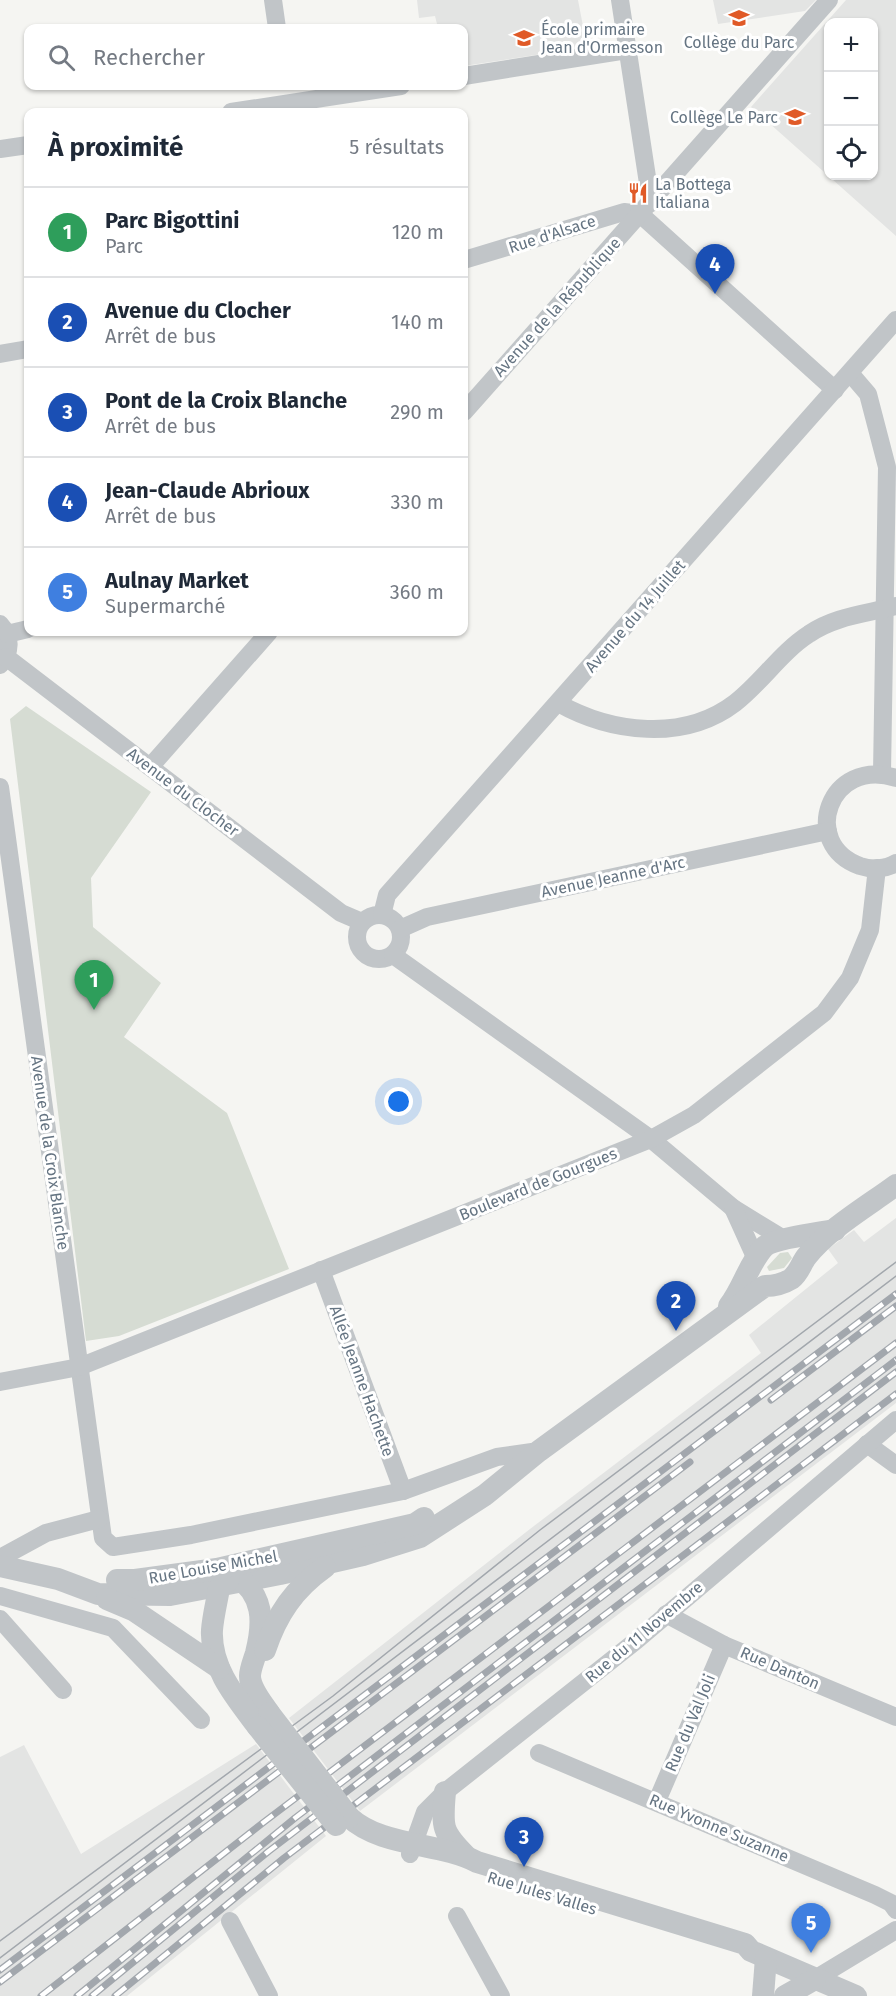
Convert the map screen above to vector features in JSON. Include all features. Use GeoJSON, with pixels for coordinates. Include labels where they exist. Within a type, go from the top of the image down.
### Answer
{"type":"FeatureCollection","features":[{"type":"Feature","properties":{"kind":"street"},"geometry":{"type":"LineString","coordinates":[[273,0],[276,24]]}},
{"type":"Feature","properties":{"kind":"street"},"geometry":{"type":"LineString","coordinates":[[620,0],[645,208],[835,390]]}},
{"type":"Feature","properties":{"kind":"street","name":"Avenue de la République"},"geometry":{"type":"LineString","coordinates":[[468,407],[829,0]]}},
{"type":"Feature","properties":{"kind":"street"},"geometry":{"type":"LineString","coordinates":[[468,74],[627,50]]}},
{"type":"Feature","properties":{"kind":"street"},"geometry":{"type":"LineString","coordinates":[[250,108],[287,100],[368,90]]}},
{"type":"Feature","properties":{"kind":"street"},"geometry":{"type":"LineString","coordinates":[[0,149],[24,145]]}},
{"type":"Feature","properties":{"kind":"street","name":"Rue d'Alsace"},"geometry":{"type":"LineString","coordinates":[[468,259],[624,212],[645,208]]}},
{"type":"Feature","properties":{"kind":"street","name":"Avenue du 14 Juillet"},"geometry":{"type":"LineString","coordinates":[[382,915],[387,895],[896,320]]}},
{"type":"Feature","properties":{"kind":"street"},"geometry":{"type":"LineString","coordinates":[[0,354],[24,350]]}},
{"type":"Feature","properties":{"kind":"street"},"geometry":{"type":"LineString","coordinates":[[850,372],[868,394],[891,471],[889,775],[859,776],[840,788],[831,801],[827,815],[828,831],[840,854],[851,862],[877,868],[896,863]]}},
{"type":"Feature","properties":{"kind":"street"},"geometry":{"type":"LineString","coordinates":[[558,703],[584,717],[620,727],[694,725],[734,703],[809,633],[841,618],[889,608]]}},
{"type":"Feature","properties":{"kind":"street"},"geometry":{"type":"LineString","coordinates":[[3,661],[9,642],[4,629],[24,629]]}},
{"type":"Feature","properties":{"kind":"street"},"geometry":{"type":"LineString","coordinates":[[150,766],[265,636]]}},
{"type":"Feature","properties":{"kind":"street","name":"Avenue du Clocher"},"geometry":{"type":"LineString","coordinates":[[3,661],[150,766],[341,913],[362,922]]}},
{"type":"Feature","properties":{"kind":"street","name":"Avenue de la Croix Blanche"},"geometry":{"type":"LineString","coordinates":[[0,787],[99,1520]]}},
{"type":"Feature","properties":{"kind":"street","name":"Avenue Jeanne d'Arc"},"geometry":{"type":"LineString","coordinates":[[400,929],[427,917],[828,831]]}},
{"type":"Feature","properties":{"kind":"street","name":"Boulevard de Gourgues"},"geometry":{"type":"LineString","coordinates":[[0,1382],[79,1367],[651,1139],[694,1115],[824,1013],[850,978],[870,930],[877,868]]}},
{"type":"Feature","properties":{"kind":"street"},"geometry":{"type":"LineString","coordinates":[[382,915],[393,919],[400,929],[401,943],[393,955],[379,960],[365,955],[360,950],[357,935],[362,922],[382,915]]}},
{"type":"Feature","properties":{"kind":"street"},"geometry":{"type":"LineString","coordinates":[[393,955],[651,1139],[733,1208],[794,1244]]}},
{"type":"Feature","properties":{"kind":"street","name":"Rue Louise Michel"},"geometry":{"type":"LineString","coordinates":[[58,1579],[229,1578],[331,1563],[420,1538],[484,1495],[535,1454],[717,1320],[758,1271],[765,1246],[794,1244],[837,1230],[896,1185]]}},
{"type":"Feature","properties":{"kind":"street"},"geometry":{"type":"LineString","coordinates":[[733,1208],[758,1271]]}},
{"type":"Feature","properties":{"kind":"street","name":"Rue Louise Michel"},"geometry":{"type":"LineString","coordinates":[[758,1271],[774,1286],[792,1278],[800,1271],[794,1244]]}},
{"type":"Feature","properties":{"kind":"street","name":"Allée Jeanne Hachette"},"geometry":{"type":"LineString","coordinates":[[321,1270],[403,1491]]}},
{"type":"Feature","properties":{"kind":"street","name":"Rue du 11 Novembre"},"geometry":{"type":"LineString","coordinates":[[412,1849],[425,1812],[445,1792],[666,1614],[896,1420]]}},
{"type":"Feature","properties":{"kind":"street"},"geometry":{"type":"LineString","coordinates":[[867,1444],[896,1465]]}},
{"type":"Feature","properties":{"kind":"street","name":"Rue Louise Michel"},"geometry":{"type":"LineString","coordinates":[[99,1520],[103,1538],[113,1547],[190,1535],[403,1491],[497,1457],[535,1454]]}},
{"type":"Feature","properties":{"kind":"street","name":"Rue Louise Michel"},"geometry":{"type":"LineString","coordinates":[[58,1579],[98,1594],[170,1595],[229,1578],[254,1560],[415,1524],[535,1454]]}},
{"type":"Feature","properties":{"kind":"street"},"geometry":{"type":"LineString","coordinates":[[0,1558],[46,1533],[99,1520]]}},
{"type":"Feature","properties":{"kind":"street"},"geometry":{"type":"LineString","coordinates":[[254,1690],[267,1643],[285,1604],[306,1580],[331,1563]]}},
{"type":"Feature","properties":{"kind":"street"},"geometry":{"type":"LineString","coordinates":[[0,1566],[58,1579]]}},
{"type":"Feature","properties":{"kind":"street"},"geometry":{"type":"LineString","coordinates":[[229,1578],[262,1609],[260,1636],[250,1676],[263,1720],[227,1686],[219,1668],[212,1630],[229,1578]]}},
{"type":"Feature","properties":{"kind":"street"},"geometry":{"type":"LineString","coordinates":[[98,1594],[133,1610],[219,1668]]}},
{"type":"Feature","properties":{"kind":"street"},"geometry":{"type":"LineString","coordinates":[[0,1596],[113,1628],[201,1720]]}},
{"type":"Feature","properties":{"kind":"street","name":"Rue Danton"},"geometry":{"type":"LineString","coordinates":[[666,1614],[724,1645],[896,1717]]}},
{"type":"Feature","properties":{"kind":"street"},"geometry":{"type":"LineString","coordinates":[[0,1619],[63,1690]]}},
{"type":"Feature","properties":{"kind":"street","name":"Rue du Val Joli"},"geometry":{"type":"LineString","coordinates":[[657,1801],[724,1645]]}},
{"type":"Feature","properties":{"kind":"street","name":"Rue Jules Valles"},"geometry":{"type":"LineString","coordinates":[[263,1720],[360,1841],[466,1856],[477,1862],[745,1944],[759,1955]]}},
{"type":"Feature","properties":{"kind":"street","name":"Rue Yvonne Suzanne"},"geometry":{"type":"LineString","coordinates":[[538,1753],[657,1801],[875,1895],[891,1903],[896,1910]]}},
{"type":"Feature","properties":{"kind":"street"},"geometry":{"type":"LineString","coordinates":[[445,1792],[443,1821],[447,1838],[466,1856]]}},
{"type":"Feature","properties":{"kind":"street","name":"Rue Jules Valles"},"geometry":{"type":"LineString","coordinates":[[412,1849],[741,1952],[759,1955],[856,1996]]}},
{"type":"Feature","properties":{"kind":"street"},"geometry":{"type":"LineString","coordinates":[[457,1916],[501,1996]]}},
{"type":"Feature","properties":{"kind":"street"},"geometry":{"type":"LineString","coordinates":[[230,1921],[269,1996]]}},
{"type":"Feature","properties":{"kind":"street"},"geometry":{"type":"LineString","coordinates":[[785,1996],[896,1930]]}},
{"type":"Feature","properties":{"kind":"street"},"geometry":{"type":"LineString","coordinates":[[759,1955],[763,1996]]}},
{"type":"Feature","properties":{"kind":"shaded area","name":"École primaire Jean d'Ormesson"},"geometry":{"type":"Polygon","coordinates":[[[417,0],[578,0],[587,47],[468,65],[468,24],[437,24],[435,16],[419,18],[417,0]]]}},
{"type":"Feature","properties":{"kind":"shaded area","name":"Collège du Parc"},"geometry":{"type":"Polygon","coordinates":[[[713,0],[816,0],[805,11],[718,24],[713,0]]]}},
{"type":"Feature","properties":{"kind":"shaded area","name":"Collège Le Parc"},"geometry":{"type":"Polygon","coordinates":[[[846,0],[896,0],[896,236],[833,180],[878,180],[878,18],[830,18],[846,0]]]}},
{"type":"Feature","properties":{"kind":"shaded area","name":"Collège Le Parc"},"geometry":{"type":"Polygon","coordinates":[[[824,25],[824,126],[824,172],[751,107],[824,25]]]}},
{"type":"Feature","properties":{"kind":"shaded area"},"geometry":{"type":"Polygon","coordinates":[[[26,706],[151,792],[91,878],[93,927],[161,983],[124,1037],[227,1113],[289,1269],[119,1336],[86,1341],[10,719],[26,706]]]}},
{"type":"Feature","properties":{"kind":"shaded area"},"geometry":{"type":"Polygon","coordinates":[[[896,1218],[896,1403],[360,1811],[289,1718],[530,1529],[761,1353],[749,1335],[838,1263],[828,1249],[854,1230],[864,1242],[896,1218]]]}},
{"type":"Feature","properties":{"kind":"shaded area"},"geometry":{"type":"Polygon","coordinates":[[[788,1252],[792,1258],[784,1268],[769,1271],[767,1267],[780,1253],[788,1252]]]}},
{"type":"Feature","properties":{"kind":"shaded area"},"geometry":{"type":"Polygon","coordinates":[[[256,1744],[326,1836],[127,1996],[0,1996],[0,1757],[24,1745],[81,1854],[256,1744]]]}},
{"type":"Feature","properties":{"kind":"tram line"},"geometry":{"type":"LineString","coordinates":[[0,1941],[333,1696],[540,1530],[896,1262]]}},
{"type":"Feature","properties":{"kind":"tram line"},"geometry":{"type":"LineString","coordinates":[[0,1958],[896,1276]]}},
{"type":"Feature","properties":{"kind":"railway"},"geometry":{"type":"LineString","coordinates":[[0,1970],[896,1294]]}},
{"type":"Feature","properties":{"kind":"railway"},"geometry":{"type":"LineString","coordinates":[[771,1400],[896,1306]]}},
{"type":"Feature","properties":{"kind":"railway"},"geometry":{"type":"LineString","coordinates":[[41,1996],[264,1822],[896,1343]]}},
{"type":"Feature","properties":{"kind":"railway"},"geometry":{"type":"LineString","coordinates":[[77,1996],[295,1818],[896,1360]]}},
{"type":"Feature","properties":{"kind":"railway"},"geometry":{"type":"LineString","coordinates":[[92,1996],[269,1851],[896,1372]]}},
{"type":"Feature","properties":{"kind":"railway"},"geometry":{"type":"LineString","coordinates":[[115,1996],[284,1858],[896,1394]]}},
{"type":"Feature","properties":{"kind":"railway"},"geometry":{"type":"LineString","coordinates":[[0,1982],[690,1462]]}},
{"type":"Feature","properties":{"kind":"place","name":"Collège du Parc"},"geometry":{"type":"Point","coordinates":[739,18]}},
{"type":"Feature","properties":{"kind":"place","name":"École primaire Jean d'Ormesson"},"geometry":{"type":"Point","coordinates":[524,38]}},
{"type":"Feature","properties":{"kind":"place","name":"Collège Le Parc"},"geometry":{"type":"Point","coordinates":[795,117]}},
{"type":"Feature","properties":{"kind":"place","name":"La Bottega Italiana"},"geometry":{"type":"Point","coordinates":[638,193]}},
{"type":"Feature","properties":{"kind":"place","name":"Jean-Claude Abrioux"},"geometry":{"type":"Point","coordinates":[715,294]}},
{"type":"Feature","properties":{"kind":"place","name":"Parc Bigottini"},"geometry":{"type":"Point","coordinates":[94,1010]}},
{"type":"Feature","properties":{"kind":"place","name":"Avenue du Clocher"},"geometry":{"type":"Point","coordinates":[676,1331]}},
{"type":"Feature","properties":{"kind":"place","name":"Pont de la Croix Blanche"},"geometry":{"type":"Point","coordinates":[524,1867]}},
{"type":"Feature","properties":{"kind":"place","name":"Aulnay Market"},"geometry":{"type":"Point","coordinates":[811,1953]}}]}
